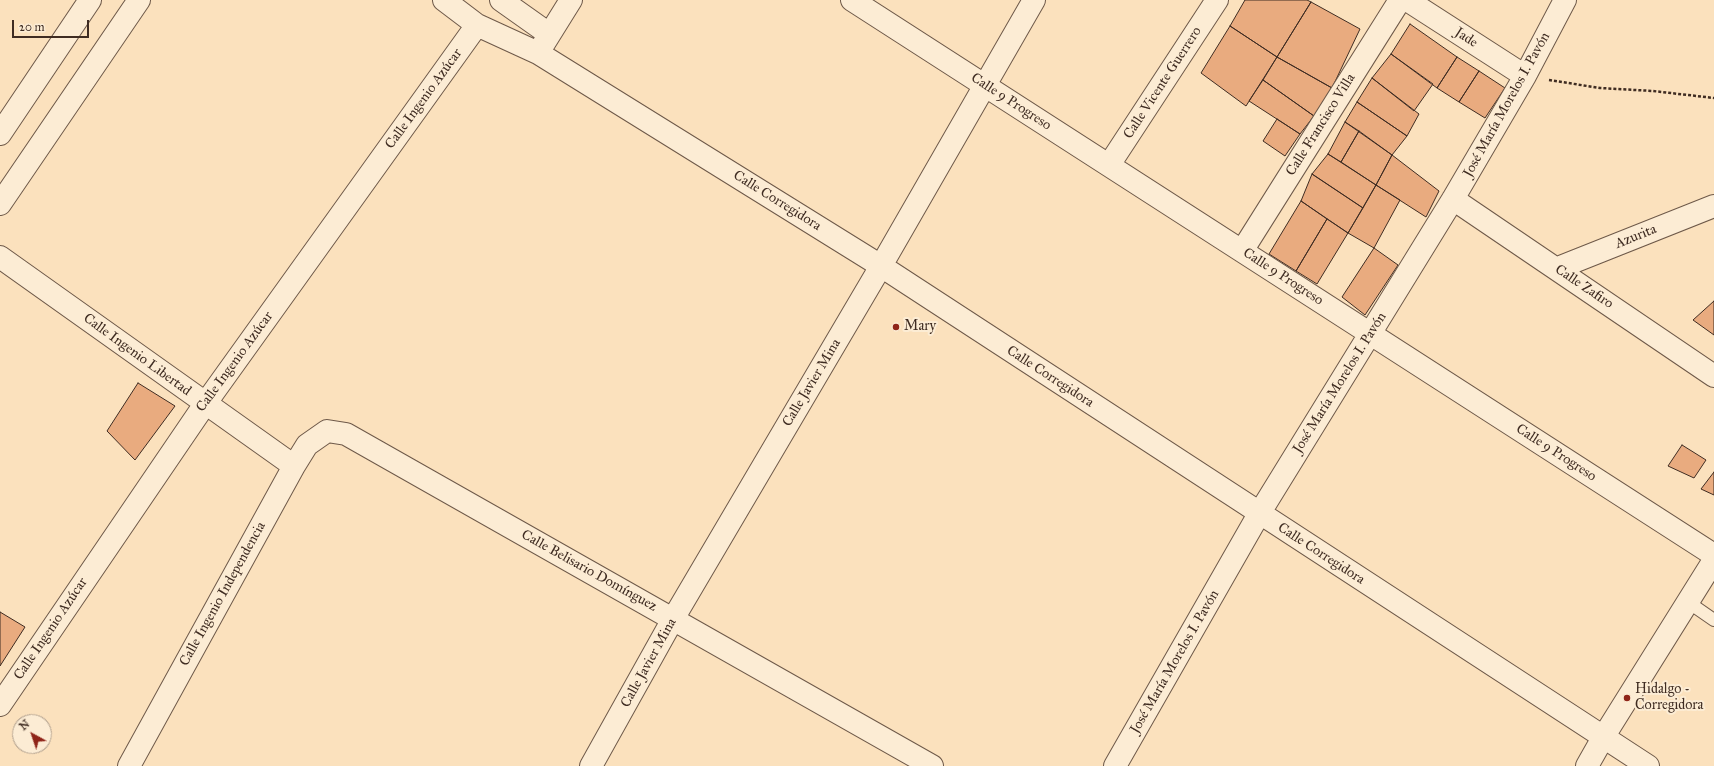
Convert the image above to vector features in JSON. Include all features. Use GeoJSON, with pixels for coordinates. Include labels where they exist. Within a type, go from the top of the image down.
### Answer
{"type":"FeatureCollection","features":[{"type":"Feature","properties":{"kind":"street"},"geometry":{"type":"LineString","coordinates":[[0,134],[90,0]]}},
{"type":"Feature","properties":{"kind":"street"},"geometry":{"type":"LineString","coordinates":[[0,204],[139,0]]}},
{"type":"Feature","properties":{"kind":"street","name":"Calle Corregidora"},"geometry":{"type":"LineString","coordinates":[[444,0],[477,25],[538,53],[881,266],[1259,514],[1604,736],[1648,766]]}},
{"type":"Feature","properties":{"kind":"street"},"geometry":{"type":"LineString","coordinates":[[501,0],[549,34]]}},
{"type":"Feature","properties":{"kind":"street"},"geometry":{"type":"LineString","coordinates":[[538,53],[571,0]]}},
{"type":"Feature","properties":{"kind":"street","name":"Calle 9 Progreso"},"geometry":{"type":"LineString","coordinates":[[852,0],[1714,555]]}},
{"type":"Feature","properties":{"kind":"street","name":"Calle Javier Mina"},"geometry":{"type":"LineString","coordinates":[[591,766],[673,619],[881,266],[1034,0]]}},
{"type":"Feature","properties":{"kind":"street","name":"Calle Vicente Guerrero"},"geometry":{"type":"LineString","coordinates":[[1109,165],[1216,0]]}},
{"type":"Feature","properties":{"kind":"street","name":"Calle Francisco Villa"},"geometry":{"type":"LineString","coordinates":[[1242,251],[1400,0]]}},
{"type":"Feature","properties":{"kind":"street","name":"Jade"},"geometry":{"type":"LineString","coordinates":[[1407,0],[1525,76]]}},
{"type":"Feature","properties":{"kind":"street","name":"José María Morelos I. Pavón"},"geometry":{"type":"LineString","coordinates":[[1115,766],[1259,514],[1372,334],[1454,199],[1525,76],[1565,0]]}},
{"type":"Feature","properties":{"kind":"street","name":"Calle Ingenio Azúcar"},"geometry":{"type":"LineString","coordinates":[[0,705],[205,404],[477,25]]}},
{"type":"Feature","properties":{"kind":"street","name":"Calle Zafiro"},"geometry":{"type":"LineString","coordinates":[[1454,199],[1558,268],[1714,376]]}},
{"type":"Feature","properties":{"kind":"street","name":"Azurita"},"geometry":{"type":"LineString","coordinates":[[1558,268],[1714,206]]}},
{"type":"Feature","properties":{"kind":"street","name":"Calle Ingenio Libertad"},"geometry":{"type":"LineString","coordinates":[[0,257],[294,466]]}},
{"type":"Feature","properties":{"kind":"street","name":"Calle Belisario Domínguez"},"geometry":{"type":"LineString","coordinates":[[327,431],[346,434],[932,766]]}},
{"type":"Feature","properties":{"kind":"street","name":"Calle Ingenio Independencia"},"geometry":{"type":"LineString","coordinates":[[128,766],[307,444],[327,431]]}},
{"type":"Feature","properties":{"kind":"street"},"geometry":{"type":"LineString","coordinates":[[1588,766],[1604,736],[1714,560]]}},
{"type":"Feature","properties":{"kind":"lane"},"geometry":{"type":"LineString","coordinates":[[1688,602],[1714,620]]}},
{"type":"Feature","properties":{"kind":"path"},"geometry":{"type":"LineString","coordinates":[[1525,76],[1600,88],[1653,91],[1714,98]]}},
{"type":"Feature","properties":{"kind":"building"},"geometry":{"type":"Polygon","coordinates":[[[1245,0],[1307,0],[1311,2],[1277,57],[1230,26],[1245,0]]]}},
{"type":"Feature","properties":{"kind":"building"},"geometry":{"type":"Polygon","coordinates":[[[1311,2],[1360,29],[1332,88],[1277,57],[1311,2]]]}},
{"type":"Feature","properties":{"kind":"building"},"geometry":{"type":"Polygon","coordinates":[[[1410,24],[1457,57],[1437,88],[1391,54],[1410,24]]]}},
{"type":"Feature","properties":{"kind":"building"},"geometry":{"type":"Polygon","coordinates":[[[1230,26],[1277,57],[1246,106],[1201,73],[1230,26]]]}},
{"type":"Feature","properties":{"kind":"building"},"geometry":{"type":"Polygon","coordinates":[[[1391,54],[1433,84],[1414,111],[1372,78],[1391,54]]]}},
{"type":"Feature","properties":{"kind":"building"},"geometry":{"type":"Polygon","coordinates":[[[1277,57],[1332,88],[1314,116],[1263,80],[1277,57]]]}},
{"type":"Feature","properties":{"kind":"building"},"geometry":{"type":"Polygon","coordinates":[[[1457,57],[1479,71],[1459,102],[1437,88],[1457,57]]]}},
{"type":"Feature","properties":{"kind":"building"},"geometry":{"type":"Polygon","coordinates":[[[1479,71],[1505,88],[1485,118],[1459,102],[1479,71]]]}},
{"type":"Feature","properties":{"kind":"building"},"geometry":{"type":"Polygon","coordinates":[[[1372,78],[1419,114],[1407,136],[1357,102],[1372,78]]]}},
{"type":"Feature","properties":{"kind":"building"},"geometry":{"type":"Polygon","coordinates":[[[1263,80],[1314,116],[1300,134],[1249,101],[1263,80]]]}},
{"type":"Feature","properties":{"kind":"building"},"geometry":{"type":"Polygon","coordinates":[[[1357,102],[1407,136],[1392,155],[1345,122],[1357,102]]]}},
{"type":"Feature","properties":{"kind":"building"},"geometry":{"type":"Polygon","coordinates":[[[1277,119],[1300,134],[1285,156],[1263,141],[1277,119]]]}},
{"type":"Feature","properties":{"kind":"building"},"geometry":{"type":"Polygon","coordinates":[[[1345,122],[1359,131],[1341,162],[1328,154],[1345,122]]]}},
{"type":"Feature","properties":{"kind":"building"},"geometry":{"type":"Polygon","coordinates":[[[1359,131],[1392,155],[1376,185],[1341,162],[1359,131]]]}},
{"type":"Feature","properties":{"kind":"building"},"geometry":{"type":"Polygon","coordinates":[[[1328,154],[1376,185],[1363,208],[1312,174],[1328,154]]]}},
{"type":"Feature","properties":{"kind":"building"},"geometry":{"type":"Polygon","coordinates":[[[1392,155],[1439,191],[1426,217],[1376,185],[1392,155]]]}},
{"type":"Feature","properties":{"kind":"building"},"geometry":{"type":"Polygon","coordinates":[[[1312,174],[1363,208],[1348,233],[1301,201],[1312,174]]]}},
{"type":"Feature","properties":{"kind":"building"},"geometry":{"type":"Polygon","coordinates":[[[1376,185],[1400,200],[1374,248],[1348,233],[1376,185]]]}},
{"type":"Feature","properties":{"kind":"building"},"geometry":{"type":"Polygon","coordinates":[[[1301,201],[1327,219],[1296,271],[1269,254],[1301,201]]]}},
{"type":"Feature","properties":{"kind":"building"},"geometry":{"type":"Polygon","coordinates":[[[1327,219],[1348,233],[1317,284],[1296,271],[1327,219]]]}},
{"type":"Feature","properties":{"kind":"building"},"geometry":{"type":"Polygon","coordinates":[[[1374,248],[1398,265],[1365,315],[1342,297],[1374,248]]]}},
{"type":"Feature","properties":{"kind":"building"},"geometry":{"type":"Polygon","coordinates":[[[1714,301],[1714,335],[1693,320],[1714,301]]]}},
{"type":"Feature","properties":{"kind":"building"},"geometry":{"type":"Polygon","coordinates":[[[138,383],[175,406],[135,460],[107,431],[138,383]]]}},
{"type":"Feature","properties":{"kind":"building"},"geometry":{"type":"Polygon","coordinates":[[[1682,445],[1706,460],[1694,478],[1668,466],[1682,445]]]}},
{"type":"Feature","properties":{"kind":"building"},"geometry":{"type":"Polygon","coordinates":[[[1714,472],[1714,495],[1701,489],[1714,472]]]}},
{"type":"Feature","properties":{"kind":"building"},"geometry":{"type":"Polygon","coordinates":[[[0,612],[25,627],[0,666],[0,612]]]}},
{"type":"Feature","properties":{"kind":"place","name":"Mary"},"geometry":{"type":"Point","coordinates":[896,327]}},
{"type":"Feature","properties":{"kind":"place","name":"Hidalgo - Corregidora"},"geometry":{"type":"Point","coordinates":[1627,698]}}]}
